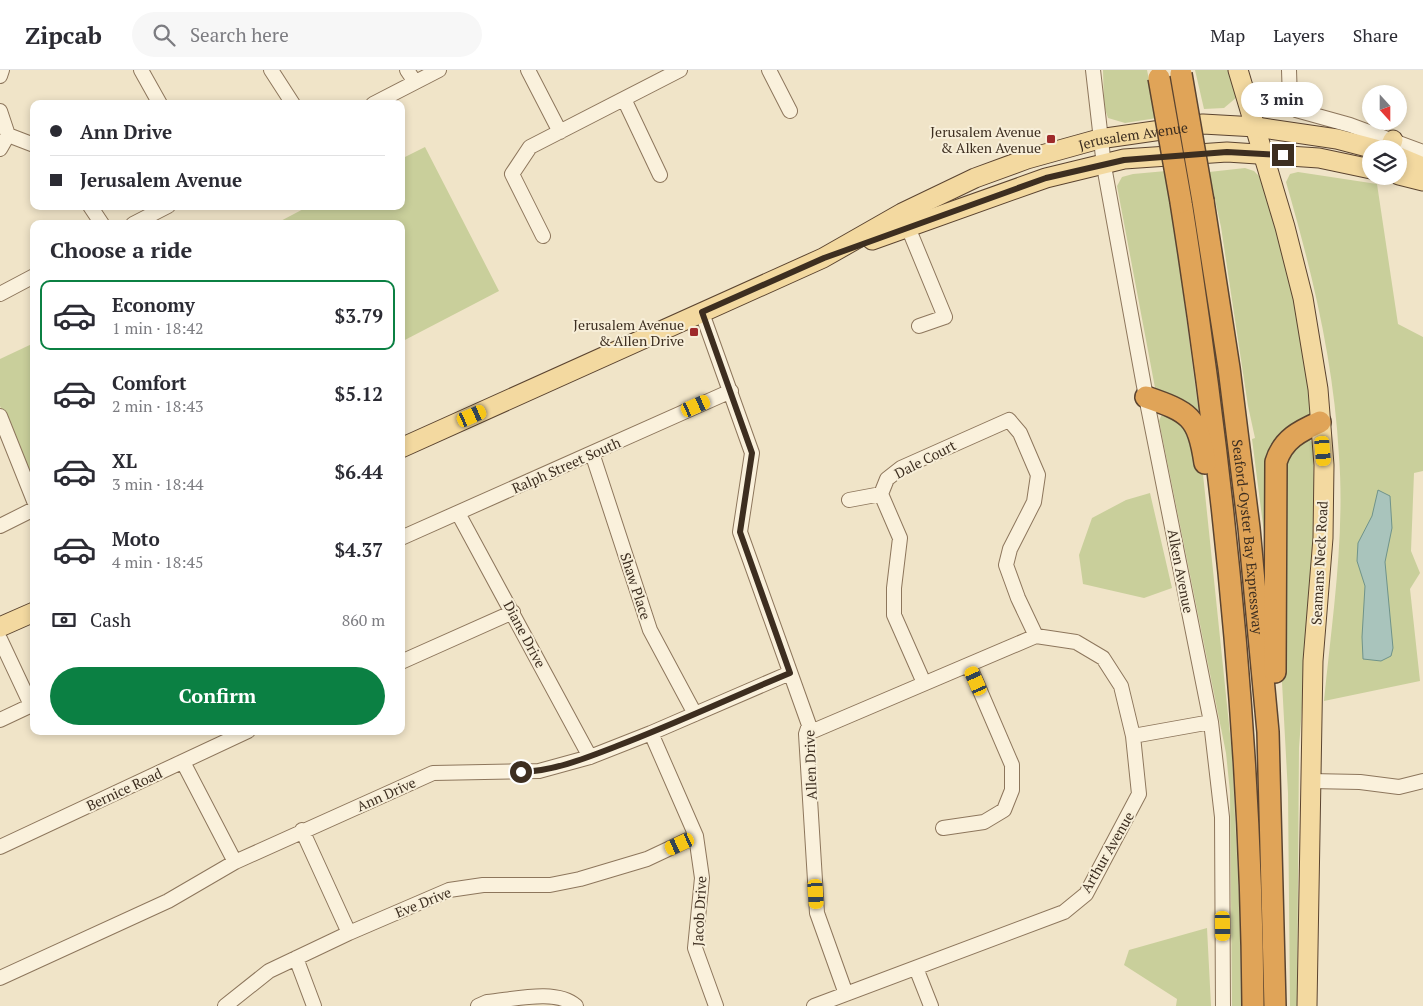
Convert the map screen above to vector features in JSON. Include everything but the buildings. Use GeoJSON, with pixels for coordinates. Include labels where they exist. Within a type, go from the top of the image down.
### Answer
{"type":"FeatureCollection","features":[{"type":"Feature","properties":{"kind":"highway","name":"Seaford-Oyster Bay Expressway"},"geometry":{"type":"LineString","coordinates":[[1180,72],[1222,323],[1249,528],[1268,732],[1275,1006]]}},
{"type":"Feature","properties":{"kind":"highway","name":"Seaford-Oyster Bay Expressway"},"geometry":{"type":"LineString","coordinates":[[1158,74],[1181,202],[1212,417],[1233,623],[1246,809],[1253,1006]]}},
{"type":"Feature","properties":{"kind":"highway"},"geometry":{"type":"LineString","coordinates":[[1146,397],[1177,408],[1188,416],[1197,427],[1202,442],[1233,623]]}},
{"type":"Feature","properties":{"kind":"highway"},"geometry":{"type":"LineString","coordinates":[[1268,732],[1275,697],[1276,462],[1280,451],[1289,438],[1320,422]]}},
{"type":"Feature","properties":{"kind":"main road","name":"Seamans Neck Road"},"geometry":{"type":"LineString","coordinates":[[1238,70],[1264,154],[1303,298],[1318,389],[1324,465],[1323,538],[1313,661],[1307,1006]]}},
{"type":"Feature","properties":{"kind":"main road","name":"Jerusalem Avenue"},"geometry":{"type":"LineString","coordinates":[[405,446],[824,258],[905,220],[975,178],[1027,159],[1099,139],[1203,124],[1256,127],[1337,139],[1362,146]]}},
{"type":"Feature","properties":{"kind":"main road","name":"Jerusalem Avenue"},"geometry":{"type":"LineString","coordinates":[[905,220],[1046,178],[1124,160],[1227,152],[1319,158],[1362,166]]}},
{"type":"Feature","properties":{"kind":"main road"},"geometry":{"type":"LineString","coordinates":[[1407,157],[1423,167]]}},
{"type":"Feature","properties":{"kind":"main road"},"geometry":{"type":"LineString","coordinates":[[1407,177],[1423,181]]}},
{"type":"Feature","properties":{"kind":"main road"},"geometry":{"type":"LineString","coordinates":[[0,627],[30,614]]}},
{"type":"Feature","properties":{"kind":"street"},"geometry":{"type":"LineString","coordinates":[[0,76],[2,70]]}},
{"type":"Feature","properties":{"kind":"street"},"geometry":{"type":"LineString","coordinates":[[141,70],[158,100]]}},
{"type":"Feature","properties":{"kind":"street"},"geometry":{"type":"LineString","coordinates":[[271,70],[290,100]]}},
{"type":"Feature","properties":{"kind":"street"},"geometry":{"type":"LineString","coordinates":[[407,70],[415,82]]}},
{"type":"Feature","properties":{"kind":"street"},"geometry":{"type":"LineString","coordinates":[[381,100],[439,70]]}},
{"type":"Feature","properties":{"kind":"street"},"geometry":{"type":"LineString","coordinates":[[528,70],[560,132]]}},
{"type":"Feature","properties":{"kind":"street"},"geometry":{"type":"LineString","coordinates":[[543,236],[512,174],[530,148],[680,70]]}},
{"type":"Feature","properties":{"kind":"street"},"geometry":{"type":"LineString","coordinates":[[769,70],[790,111]]}},
{"type":"Feature","properties":{"kind":"street"},"geometry":{"type":"LineString","coordinates":[[1093,70],[1099,139]]}},
{"type":"Feature","properties":{"kind":"street"},"geometry":{"type":"LineString","coordinates":[[1289,70],[1290,100],[1296,110],[1350,125],[1378,140]]}},
{"type":"Feature","properties":{"kind":"street"},"geometry":{"type":"LineString","coordinates":[[624,99],[660,175]]}},
{"type":"Feature","properties":{"kind":"street"},"geometry":{"type":"LineString","coordinates":[[0,111],[8,135],[0,149]]}},
{"type":"Feature","properties":{"kind":"street"},"geometry":{"type":"LineString","coordinates":[[8,135],[30,143]]}},
{"type":"Feature","properties":{"kind":"street","name":"Alken Avenue"},"geometry":{"type":"LineString","coordinates":[[1099,139],[1146,397],[1211,722],[1222,817],[1223,1006]]}},
{"type":"Feature","properties":{"kind":"street"},"geometry":{"type":"LineString","coordinates":[[1407,150],[1423,152]]}},
{"type":"Feature","properties":{"kind":"street"},"geometry":{"type":"LineString","coordinates":[[141,220],[160,210]]}},
{"type":"Feature","properties":{"kind":"street"},"geometry":{"type":"LineString","coordinates":[[905,220],[945,317],[919,326]]}},
{"type":"Feature","properties":{"kind":"street"},"geometry":{"type":"LineString","coordinates":[[0,294],[30,278]]}},
{"type":"Feature","properties":{"kind":"street","name":"Allen Drive"},"geometry":{"type":"LineString","coordinates":[[702,312],[752,453],[740,532],[809,725],[806,734],[817,914],[846,994]]}},
{"type":"Feature","properties":{"kind":"street","name":"Ralph Street South"},"geometry":{"type":"LineString","coordinates":[[405,535],[731,391]]}},
{"type":"Feature","properties":{"kind":"street"},"geometry":{"type":"LineString","coordinates":[[0,416],[30,491]]}},
{"type":"Feature","properties":{"kind":"street","name":"Dale Court"},"geometry":{"type":"LineString","coordinates":[[881,494],[887,479],[901,468],[1009,420],[1020,433],[1038,474],[1037,495],[1010,549],[1006,565],[1018,598],[1036,636]]}},
{"type":"Feature","properties":{"kind":"street","name":"Shaw Place"},"geometry":{"type":"LineString","coordinates":[[592,453],[650,630],[695,714]]}},
{"type":"Feature","properties":{"kind":"street"},"geometry":{"type":"LineString","coordinates":[[849,500],[881,494],[900,538],[894,588],[894,615],[924,683]]}},
{"type":"Feature","properties":{"kind":"street"},"geometry":{"type":"LineString","coordinates":[[0,526],[30,511]]}},
{"type":"Feature","properties":{"kind":"street","name":"Diane Drive"},"geometry":{"type":"LineString","coordinates":[[458,513],[590,756]]}},
{"type":"Feature","properties":{"kind":"street"},"geometry":{"type":"LineString","coordinates":[[405,660],[513,612]]}},
{"type":"Feature","properties":{"kind":"street"},"geometry":{"type":"LineString","coordinates":[[806,734],[1036,636]]}},
{"type":"Feature","properties":{"kind":"street","name":"Arthur Avenue"},"geometry":{"type":"LineString","coordinates":[[814,1006],[1064,912],[1086,894],[1139,794],[1133,736],[1121,686],[1103,658],[1076,642],[1036,636]]}},
{"type":"Feature","properties":{"kind":"street"},"geometry":{"type":"LineString","coordinates":[[0,639],[30,701]]}},
{"type":"Feature","properties":{"kind":"street"},"geometry":{"type":"LineString","coordinates":[[943,828],[984,822],[1004,810],[1012,790],[1012,765],[969,665]]}},
{"type":"Feature","properties":{"kind":"street","name":"Ann Drive"},"geometry":{"type":"LineString","coordinates":[[0,978],[168,901],[235,862],[302,830],[433,773],[539,771],[590,756],[651,733],[790,673]]}},
{"type":"Feature","properties":{"kind":"street"},"geometry":{"type":"LineString","coordinates":[[0,720],[30,706]]}},
{"type":"Feature","properties":{"kind":"street"},"geometry":{"type":"LineString","coordinates":[[1133,736],[1211,722]]}},
{"type":"Feature","properties":{"kind":"street","name":"Jacob Drive"},"geometry":{"type":"LineString","coordinates":[[651,733],[696,836],[702,878],[695,948],[716,1006]]}},
{"type":"Feature","properties":{"kind":"street","name":"Bernice Road"},"geometry":{"type":"LineString","coordinates":[[0,848],[240,735]]}},
{"type":"Feature","properties":{"kind":"street"},"geometry":{"type":"LineString","coordinates":[[183,762],[235,862]]}},
{"type":"Feature","properties":{"kind":"street"},"geometry":{"type":"LineString","coordinates":[[1311,781],[1360,782],[1399,787],[1423,781]]}},
{"type":"Feature","properties":{"kind":"street"},"geometry":{"type":"LineString","coordinates":[[302,830],[349,933]]}},
{"type":"Feature","properties":{"kind":"street","name":"Eve Drive"},"geometry":{"type":"LineString","coordinates":[[225,1006],[269,971],[349,933],[449,890],[483,885],[550,885],[647,859],[696,836]]}},
{"type":"Feature","properties":{"kind":"street"},"geometry":{"type":"LineString","coordinates":[[296,958],[314,1006]]}},
{"type":"Feature","properties":{"kind":"street"},"geometry":{"type":"LineString","coordinates":[[916,968],[931,1006]]}},
{"type":"Feature","properties":{"kind":"street"},"geometry":{"type":"LineString","coordinates":[[478,1006],[487,1002],[552,996],[568,999],[576,1006]]}},
{"type":"Feature","properties":{"kind":"green space"},"geometry":{"type":"Polygon","coordinates":[[[1103,70],[1147,70],[1157,118],[1125,123],[1108,118],[1104,106],[1103,70]]]}},
{"type":"Feature","properties":{"kind":"green space"},"geometry":{"type":"Polygon","coordinates":[[[1195,70],[1229,70],[1237,97],[1224,108],[1204,109],[1195,70]]]}},
{"type":"Feature","properties":{"kind":"green space"},"geometry":{"type":"Polygon","coordinates":[[[425,147],[499,291],[405,340],[405,220],[283,220],[301,210],[405,210],[405,157],[425,147]]]}},
{"type":"Feature","properties":{"kind":"green space"},"geometry":{"type":"Polygon","coordinates":[[[1245,168],[1254,171],[1259,176],[1280,236],[1293,296],[1312,413],[1310,420],[1282,437],[1267,556],[1252,439],[1255,438],[1248,406],[1221,227],[1209,172],[1245,168]]]}},
{"type":"Feature","properties":{"kind":"green space"},"geometry":{"type":"Polygon","coordinates":[[[1166,171],[1200,422],[1156,393],[1117,186],[1122,177],[1166,171]]]}},
{"type":"Feature","properties":{"kind":"green space"},"geometry":{"type":"Polygon","coordinates":[[[1298,172],[1362,182],[1362,185],[1377,185],[1398,324],[1423,337],[1423,471],[1414,473],[1411,551],[1420,573],[1410,589],[1420,681],[1324,701],[1339,548],[1339,456],[1327,352],[1313,283],[1286,182],[1290,174],[1298,172]]]}},
{"type":"Feature","properties":{"kind":"green space"},"geometry":{"type":"Polygon","coordinates":[[[30,345],[30,483],[0,406],[0,359],[30,345]]]}},
{"type":"Feature","properties":{"kind":"green space"},"geometry":{"type":"Polygon","coordinates":[[[1168,413],[1176,414],[1201,455],[1232,753],[1240,920],[1241,1006],[1232,1006],[1230,792],[1226,753],[1159,421],[1161,416],[1168,413]]]}},
{"type":"Feature","properties":{"kind":"green space"},"geometry":{"type":"Polygon","coordinates":[[[1307,437],[1313,443],[1315,531],[1299,748],[1297,1006],[1290,1006],[1288,793],[1282,682],[1280,506],[1288,449],[1307,437]]]}},
{"type":"Feature","properties":{"kind":"green space"},"geometry":{"type":"Polygon","coordinates":[[[1150,493],[1172,588],[1144,598],[1083,584],[1079,555],[1092,518],[1126,500],[1150,493]]]}},
{"type":"Feature","properties":{"kind":"green space"},"geometry":{"type":"Polygon","coordinates":[[[1207,928],[1211,1006],[1176,1006],[1177,999],[1124,965],[1129,950],[1207,928]]]}},
{"type":"Feature","properties":{"kind":"water"},"geometry":{"type":"Polygon","coordinates":[[[1378,490],[1390,496],[1392,528],[1385,562],[1393,648],[1391,656],[1381,661],[1363,659],[1362,637],[1365,586],[1357,561],[1358,543],[1372,516],[1378,490]]]}},
{"type":"Feature","properties":{"kind":"place","name":"Jerusalem Avenue & Alken Avenue"},"geometry":{"type":"Point","coordinates":[1051,139]}},
{"type":"Feature","properties":{"kind":"place","name":"Jerusalem Avenue & Allen Drive"},"geometry":{"type":"Point","coordinates":[694,332]}},
{"type":"Feature","properties":{"kind":"route"},"geometry":{"type":"LineString","coordinates":[[521,772],[539,771],[590,756],[651,733],[790,673],[740,532],[752,453],[702,312],[824,258],[1046,178],[1124,160],[1227,152],[1283,155]]}}]}
